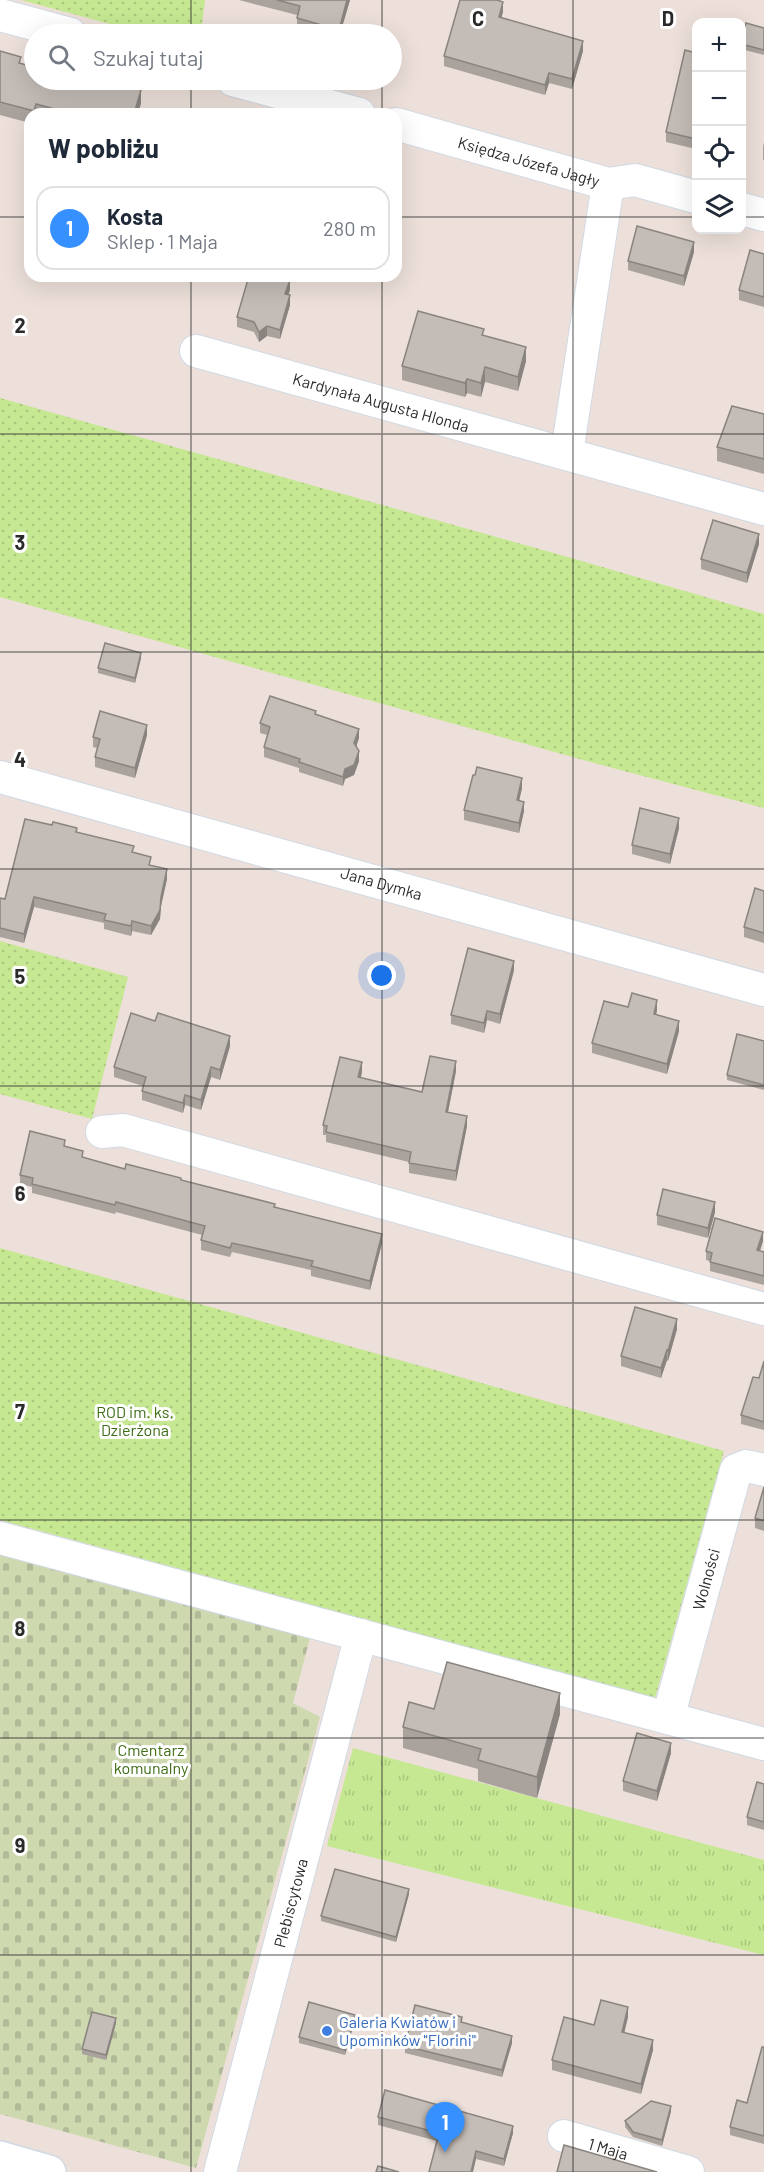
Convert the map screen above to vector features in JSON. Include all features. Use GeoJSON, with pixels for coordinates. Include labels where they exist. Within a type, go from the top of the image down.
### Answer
{"type":"FeatureCollection","features":[{"type":"Feature","properties":{"kind":"street"},"geometry":{"type":"LineString","coordinates":[[0,15],[33,24]]}},
{"type":"Feature","properties":{"kind":"street"},"geometry":{"type":"LineString","coordinates":[[270,90],[336,108]]}},
{"type":"Feature","properties":{"kind":"street","name":"Księdza Józefa Jagły"},"geometry":{"type":"LineString","coordinates":[[402,126],[608,184],[635,180],[692,196]]}},
{"type":"Feature","properties":{"kind":"street"},"geometry":{"type":"LineString","coordinates":[[567,453],[608,184]]}},
{"type":"Feature","properties":{"kind":"street"},"geometry":{"type":"LineString","coordinates":[[746,210],[764,215]]}},
{"type":"Feature","properties":{"kind":"street","name":"Kardynała Augusta Hlonda"},"geometry":{"type":"LineString","coordinates":[[196,351],[764,509]]}},
{"type":"Feature","properties":{"kind":"street","name":"Jana Dymka"},"geometry":{"type":"LineString","coordinates":[[0,777],[764,990]]}},
{"type":"Feature","properties":{"kind":"street"},"geometry":{"type":"LineString","coordinates":[[102,1132],[123,1130],[764,1309]]}},
{"type":"Feature","properties":{"kind":"street","name":"Wolności"},"geometry":{"type":"LineString","coordinates":[[668,1718],[736,1470],[746,1466],[764,1470]]}},
{"type":"Feature","properties":{"kind":"street"},"geometry":{"type":"LineString","coordinates":[[0,1538],[764,1744]]}},
{"type":"Feature","properties":{"kind":"street","name":"Plebiscytowa"},"geometry":{"type":"LineString","coordinates":[[220,2172],[361,1635]]}},
{"type":"Feature","properties":{"kind":"street","name":"1 Maja"},"geometry":{"type":"LineString","coordinates":[[564,2136],[688,2172]]}},
{"type":"Feature","properties":{"kind":"street"},"geometry":{"type":"LineString","coordinates":[[0,2158],[49,2172]]}},
{"type":"Feature","properties":{"kind":"green space"},"geometry":{"type":"Polygon","coordinates":[[[21,0],[205,0],[202,24],[110,24],[21,0]]]}},
{"type":"Feature","properties":{"kind":"green space"},"geometry":{"type":"Polygon","coordinates":[[[0,398],[764,614],[764,808],[594,763],[0,597],[0,398]]]}},
{"type":"Feature","properties":{"kind":"green space"},"geometry":{"type":"Polygon","coordinates":[[[0,941],[128,977],[92,1119],[0,1094],[0,941]]]}},
{"type":"Feature","properties":{"kind":"green space","name":"ROD im. ks. Dzierżona"},"geometry":{"type":"Polygon","coordinates":[[[0,1248],[724,1451],[655,1698],[0,1520],[0,1248]]]}},
{"type":"Feature","properties":{"kind":"green space","name":"Cmentarz komunalny"},"geometry":{"type":"Polygon","coordinates":[[[0,1550],[311,1634],[293,1703],[320,1717],[196,2168],[0,2114],[0,1550]]]}},
{"type":"Feature","properties":{"kind":"green space"},"geometry":{"type":"Polygon","coordinates":[[[353,1748],[764,1860],[764,1955],[327,1846],[353,1748]]]}},
{"type":"Feature","properties":{"kind":"building"},"geometry":{"type":"Polygon","coordinates":[[[277,0],[347,0],[341,24],[318,24],[297,18],[300,6],[277,0]]]}},
{"type":"Feature","properties":{"kind":"building"},"geometry":{"type":"Polygon","coordinates":[[[460,0],[503,2],[499,17],[583,41],[572,79],[549,73],[545,85],[444,56],[460,0]]]}},
{"type":"Feature","properties":{"kind":"building"},"geometry":{"type":"Polygon","coordinates":[[[746,23],[764,28],[764,50],[746,45],[746,23]]]}},
{"type":"Feature","properties":{"kind":"building"},"geometry":{"type":"Polygon","coordinates":[[[685,50],[692,52],[692,138],[666,132],[685,50]]]}},
{"type":"Feature","properties":{"kind":"building"},"geometry":{"type":"Polygon","coordinates":[[[0,51],[21,57],[19,63],[24,64],[24,90],[141,90],[136,108],[51,108],[36,104],[35,108],[24,108],[0,102],[0,51]]]}},
{"type":"Feature","properties":{"kind":"building"},"geometry":{"type":"Polygon","coordinates":[[[637,226],[694,242],[684,276],[628,261],[637,226]]]}},
{"type":"Feature","properties":{"kind":"building"},"geometry":{"type":"Polygon","coordinates":[[[750,250],[764,254],[764,297],[739,290],[750,250]]]}},
{"type":"Feature","properties":{"kind":"building"},"geometry":{"type":"Polygon","coordinates":[[[247,282],[289,282],[285,294],[290,295],[280,330],[267,326],[259,332],[254,322],[237,317],[247,282]]]}},
{"type":"Feature","properties":{"kind":"building"},"geometry":{"type":"Polygon","coordinates":[[[418,311],[484,329],[482,335],[526,347],[518,377],[485,367],[481,383],[467,379],[465,383],[402,366],[418,311]]]}},
{"type":"Feature","properties":{"kind":"building"},"geometry":{"type":"Polygon","coordinates":[[[732,406],[764,414],[764,459],[717,447],[732,406]]]}},
{"type":"Feature","properties":{"kind":"building"},"geometry":{"type":"Polygon","coordinates":[[[713,520],[759,534],[747,573],[701,559],[713,520]]]}},
{"type":"Feature","properties":{"kind":"building"},"geometry":{"type":"Polygon","coordinates":[[[105,643],[141,653],[135,678],[98,668],[105,643]]]}},
{"type":"Feature","properties":{"kind":"building"},"geometry":{"type":"Polygon","coordinates":[[[270,696],[316,711],[315,714],[359,729],[354,743],[359,751],[354,765],[345,769],[343,777],[264,747],[270,727],[260,723],[270,696]]]}},
{"type":"Feature","properties":{"kind":"building"},"geometry":{"type":"Polygon","coordinates":[[[100,711],[147,725],[135,768],[95,757],[100,739],[93,737],[100,711]]]}},
{"type":"Feature","properties":{"kind":"building"},"geometry":{"type":"Polygon","coordinates":[[[477,767],[522,778],[517,800],[524,802],[519,823],[464,810],[477,767]]]}},
{"type":"Feature","properties":{"kind":"building"},"geometry":{"type":"Polygon","coordinates":[[[640,808],[679,818],[670,854],[632,845],[640,808]]]}},
{"type":"Feature","properties":{"kind":"building"},"geometry":{"type":"Polygon","coordinates":[[[25,819],[52,825],[53,822],[77,828],[76,832],[134,846],[132,852],[151,857],[149,865],[167,869],[160,910],[151,926],[132,921],[131,926],[104,920],[106,914],[34,897],[24,934],[0,928],[0,898],[5,899],[25,819]]]}},
{"type":"Feature","properties":{"kind":"building"},"geometry":{"type":"Polygon","coordinates":[[[755,888],[764,891],[764,933],[744,927],[755,888]]]}},
{"type":"Feature","properties":{"kind":"building"},"geometry":{"type":"Polygon","coordinates":[[[468,948],[514,961],[500,1014],[487,1011],[484,1023],[451,1015],[468,948]]]}},
{"type":"Feature","properties":{"kind":"building"},"geometry":{"type":"Polygon","coordinates":[[[632,993],[657,1000],[654,1014],[679,1021],[667,1064],[592,1043],[604,1001],[628,1007],[632,993]]]}},
{"type":"Feature","properties":{"kind":"building"},"geometry":{"type":"Polygon","coordinates":[[[131,1013],[155,1021],[158,1013],[230,1036],[220,1070],[211,1067],[201,1100],[185,1095],[183,1103],[142,1091],[146,1077],[114,1067],[131,1013]]]}},
{"type":"Feature","properties":{"kind":"building"},"geometry":{"type":"Polygon","coordinates":[[[737,1034],[764,1041],[764,1085],[727,1075],[737,1034]]]}},
{"type":"Feature","properties":{"kind":"building"},"geometry":{"type":"Polygon","coordinates":[[[430,1056],[456,1061],[446,1112],[467,1116],[456,1171],[409,1163],[411,1152],[326,1132],[327,1126],[323,1125],[340,1057],[362,1062],[358,1077],[422,1092],[430,1056]]]}},
{"type":"Feature","properties":{"kind":"building"},"geometry":{"type":"Polygon","coordinates":[[[30,1131],[65,1140],[64,1146],[83,1151],[82,1157],[125,1169],[126,1164],[181,1178],[181,1180],[275,1204],[274,1207],[382,1234],[370,1281],[311,1266],[313,1261],[232,1243],[230,1248],[201,1240],[205,1226],[116,1202],[115,1205],[32,1184],[33,1178],[20,1175],[30,1131]]]}},
{"type":"Feature","properties":{"kind":"building"},"geometry":{"type":"Polygon","coordinates":[[[663,1189],[715,1202],[708,1228],[657,1215],[663,1189]]]}},
{"type":"Feature","properties":{"kind":"building"},"geometry":{"type":"Polygon","coordinates":[[[715,1218],[763,1232],[757,1250],[764,1252],[764,1276],[710,1262],[712,1253],[706,1251],[715,1218]]]}},
{"type":"Feature","properties":{"kind":"building"},"geometry":{"type":"Polygon","coordinates":[[[635,1307],[677,1319],[661,1368],[621,1356],[635,1307]]]}},
{"type":"Feature","properties":{"kind":"building"},"geometry":{"type":"Polygon","coordinates":[[[764,1361],[764,1422],[741,1415],[753,1377],[759,1378],[764,1361]]]}},
{"type":"Feature","properties":{"kind":"building"},"geometry":{"type":"Polygon","coordinates":[[[764,1487],[764,1521],[755,1518],[764,1487]]]}},
{"type":"Feature","properties":{"kind":"building"},"geometry":{"type":"Polygon","coordinates":[[[447,1662],[560,1693],[537,1777],[478,1760],[481,1749],[403,1727],[409,1702],[434,1709],[447,1662]]]}},
{"type":"Feature","properties":{"kind":"building"},"geometry":{"type":"Polygon","coordinates":[[[637,1733],[671,1743],[657,1791],[623,1781],[637,1733]]]}},
{"type":"Feature","properties":{"kind":"building"},"geometry":{"type":"Polygon","coordinates":[[[757,1782],[764,1784],[764,1822],[747,1817],[757,1782]]]}},
{"type":"Feature","properties":{"kind":"building"},"geometry":{"type":"Polygon","coordinates":[[[335,1869],[409,1889],[396,1937],[321,1916],[335,1869]]]}},
{"type":"Feature","properties":{"kind":"building"},"geometry":{"type":"Polygon","coordinates":[[[601,2000],[628,2007],[622,2032],[653,2040],[641,2084],[552,2060],[564,2017],[594,2025],[601,2000]]]}},
{"type":"Feature","properties":{"kind":"building","name":"Galeria Kwiatów i Upominków \"Florini\""},"geometry":{"type":"Polygon","coordinates":[[[309,2002],[355,2015],[345,2050],[299,2037],[309,2002]]]}},
{"type":"Feature","properties":{"kind":"building"},"geometry":{"type":"Polygon","coordinates":[[[415,2005],[462,2017],[461,2022],[512,2036],[502,2070],[405,2046],[415,2005]]]}},
{"type":"Feature","properties":{"kind":"building"},"geometry":{"type":"Polygon","coordinates":[[[92,2012],[116,2018],[106,2055],[82,2049],[92,2012]]]}},
{"type":"Feature","properties":{"kind":"building"},"geometry":{"type":"Polygon","coordinates":[[[762,2047],[764,2047],[764,2136],[730,2127],[737,2100],[747,2103],[762,2047]]]}},
{"type":"Feature","properties":{"kind":"building"},"geometry":{"type":"Polygon","coordinates":[[[385,2090],[513,2126],[504,2159],[476,2151],[471,2172],[429,2172],[439,2133],[378,2117],[385,2090]]]}},
{"type":"Feature","properties":{"kind":"building"},"geometry":{"type":"Polygon","coordinates":[[[651,2101],[671,2106],[662,2140],[633,2132],[625,2121],[651,2101]]]}},
{"type":"Feature","properties":{"kind":"building"},"geometry":{"type":"Polygon","coordinates":[[[564,2145],[657,2172],[557,2172],[564,2145]]]}},
{"type":"Feature","properties":{"kind":"building"},"geometry":{"type":"Polygon","coordinates":[[[378,2166],[399,2172],[376,2172],[378,2166]]]}},
{"type":"Feature","properties":{"kind":"place","name":"Galeria Kwiatów i Upominków \"Florini\""},"geometry":{"type":"Point","coordinates":[327,2031]}},
{"type":"Feature","properties":{"kind":"place","name":"Kosta"},"geometry":{"type":"Point","coordinates":[445,2152]}}]}
